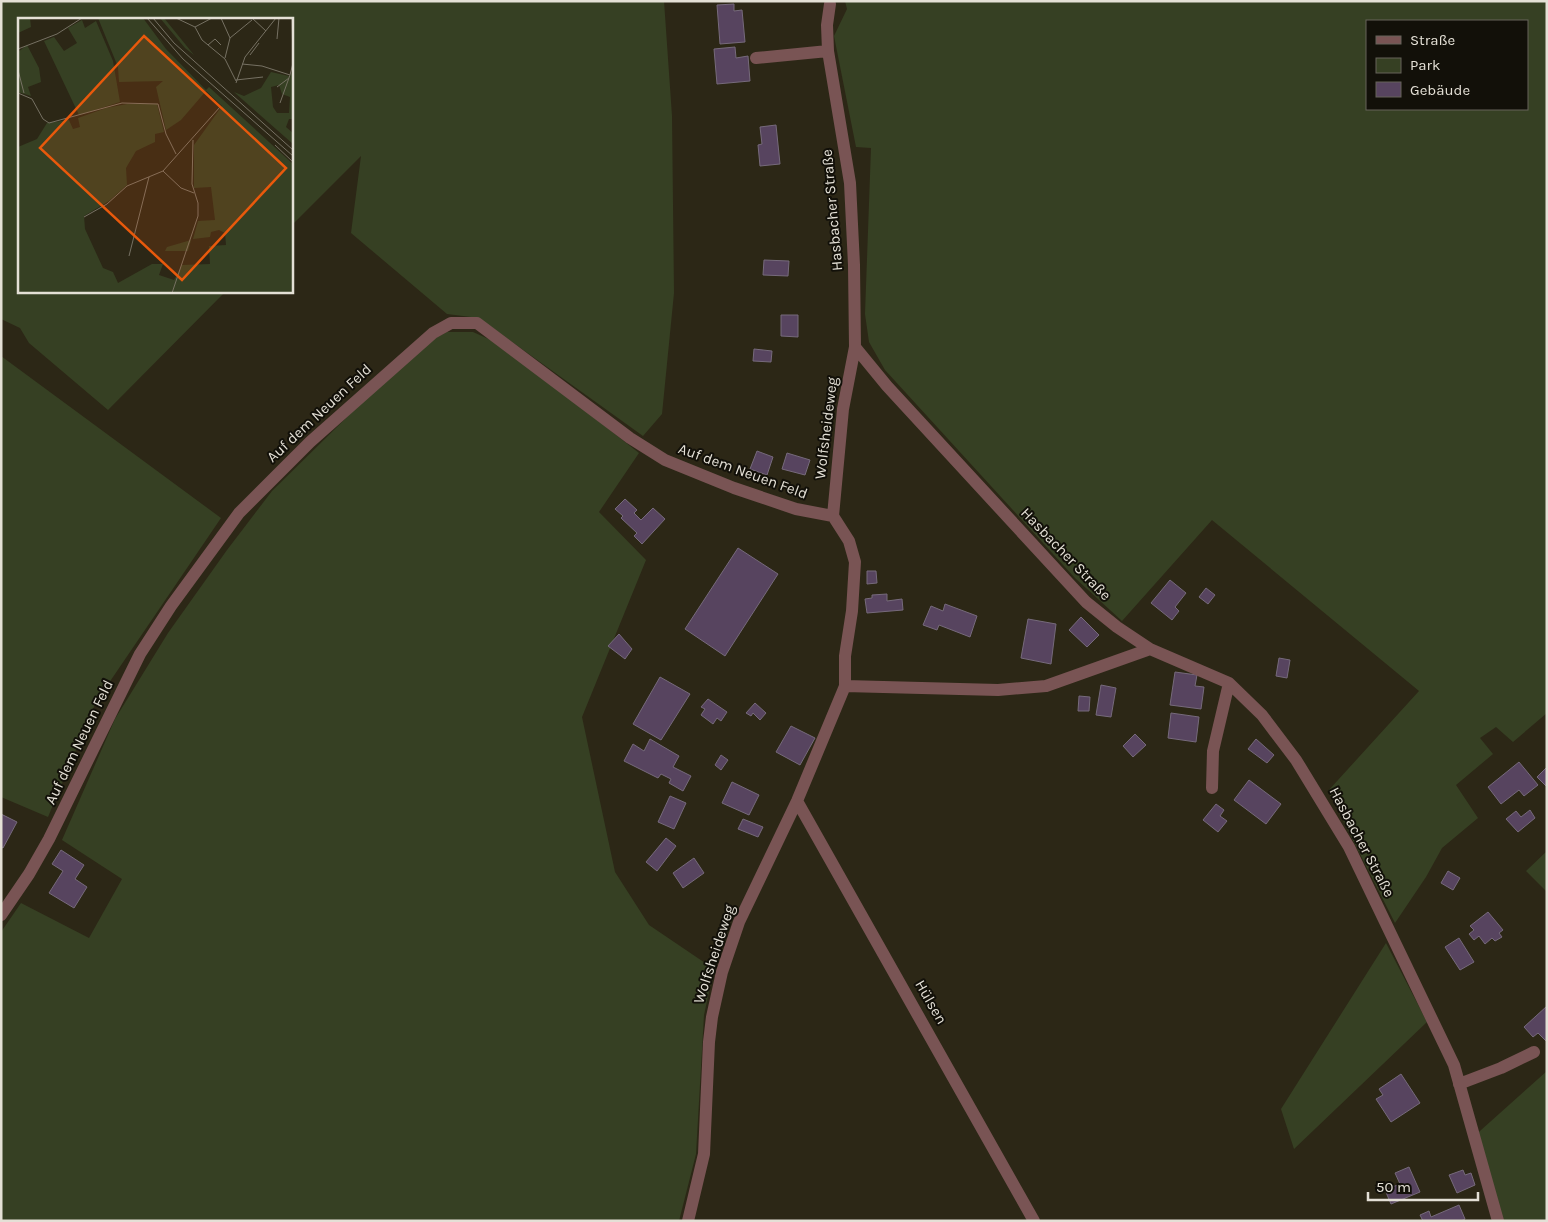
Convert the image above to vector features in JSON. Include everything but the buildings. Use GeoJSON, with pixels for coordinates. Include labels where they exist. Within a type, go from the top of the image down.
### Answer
{"type":"FeatureCollection","features":[{"type":"Feature","properties":{"kind":"street","name":"Hasbacher Straße"},"geometry":{"type":"LineString","coordinates":[[830,4],[827,25],[828,50],[850,183],[855,347],[887,386],[1086,602],[1117,627],[1150,649],[1229,683],[1244,696],[1279,736],[1324,802],[1349,847],[1438,1030],[1459,1084],[1498,1221]]}},
{"type":"Feature","properties":{"kind":"street"},"geometry":{"type":"LineString","coordinates":[[756,58],[828,50]]}},
{"type":"Feature","properties":{"kind":"street","name":"Auf dem Neuen Feld"},"geometry":{"type":"LineString","coordinates":[[1,915],[29,874],[49,839],[140,654],[171,606],[239,513],[310,442],[399,360],[433,332],[451,324],[477,323],[630,438],[665,460],[734,488],[787,506],[833,516]]}},
{"type":"Feature","properties":{"kind":"street","name":"Wolfsheideweg"},"geometry":{"type":"LineString","coordinates":[[688,1221],[704,1154],[709,1042],[716,995],[738,922],[797,800],[845,686],[845,656],[852,610],[855,562],[849,541],[833,516],[843,409],[855,347]]}},
{"type":"Feature","properties":{"kind":"street"},"geometry":{"type":"LineString","coordinates":[[845,686],[998,690],[1046,686],[1150,649]]}},
{"type":"Feature","properties":{"kind":"street"},"geometry":{"type":"LineString","coordinates":[[1212,788],[1213,751],[1229,683]]}},
{"type":"Feature","properties":{"kind":"street","name":"Hülsen"},"geometry":{"type":"LineString","coordinates":[[797,800],[1010,1174],[1034,1221]]}},
{"type":"Feature","properties":{"kind":"street"},"geometry":{"type":"LineString","coordinates":[[1459,1084],[1501,1068],[1534,1052]]}},
{"type":"Feature","properties":{"kind":"green space"},"geometry":{"type":"Polygon","coordinates":[[[1,1],[664,1],[672,116],[674,293],[662,414],[643,436],[490,326],[471,317],[447,314],[351,233],[361,156],[292,225],[292,18],[18,18],[18,292],[225,292],[108,410],[29,343],[20,328],[1,319],[1,1]]]}},
{"type":"Feature","properties":{"kind":"green space"},"geometry":{"type":"Polygon","coordinates":[[[845,1],[1547,1],[1547,713],[1513,742],[1496,727],[1480,738],[1493,754],[1456,785],[1478,818],[1442,848],[1426,877],[1395,923],[1328,791],[1419,691],[1212,520],[1122,621],[1075,578],[885,370],[869,342],[865,314],[871,148],[856,147],[834,36],[847,9],[845,1]]]}},
{"type":"Feature","properties":{"kind":"green space"},"geometry":{"type":"Polygon","coordinates":[[[447,332],[473,332],[502,345],[639,453],[599,512],[646,560],[582,717],[615,872],[649,925],[714,969],[704,1015],[696,1154],[679,1221],[1,1221],[1,932],[21,903],[89,938],[122,879],[62,840],[115,719],[168,633],[272,491],[402,363],[430,341],[447,332]]]}},
{"type":"Feature","properties":{"kind":"green space"},"geometry":{"type":"Polygon","coordinates":[[[1,356],[221,518],[96,702],[48,817],[1,797],[1,356]]]}},
{"type":"Feature","properties":{"kind":"green space"},"geometry":{"type":"Polygon","coordinates":[[[1547,851],[1547,892],[1526,871],[1547,851]]]}},
{"type":"Feature","properties":{"kind":"green space"},"geometry":{"type":"Polygon","coordinates":[[[1386,943],[1427,1022],[1294,1149],[1281,1109],[1386,943]]]}},
{"type":"Feature","properties":{"kind":"green space"},"geometry":{"type":"Polygon","coordinates":[[[1547,1071],[1547,1221],[1493,1221],[1471,1139],[1547,1071]]]}}]}
